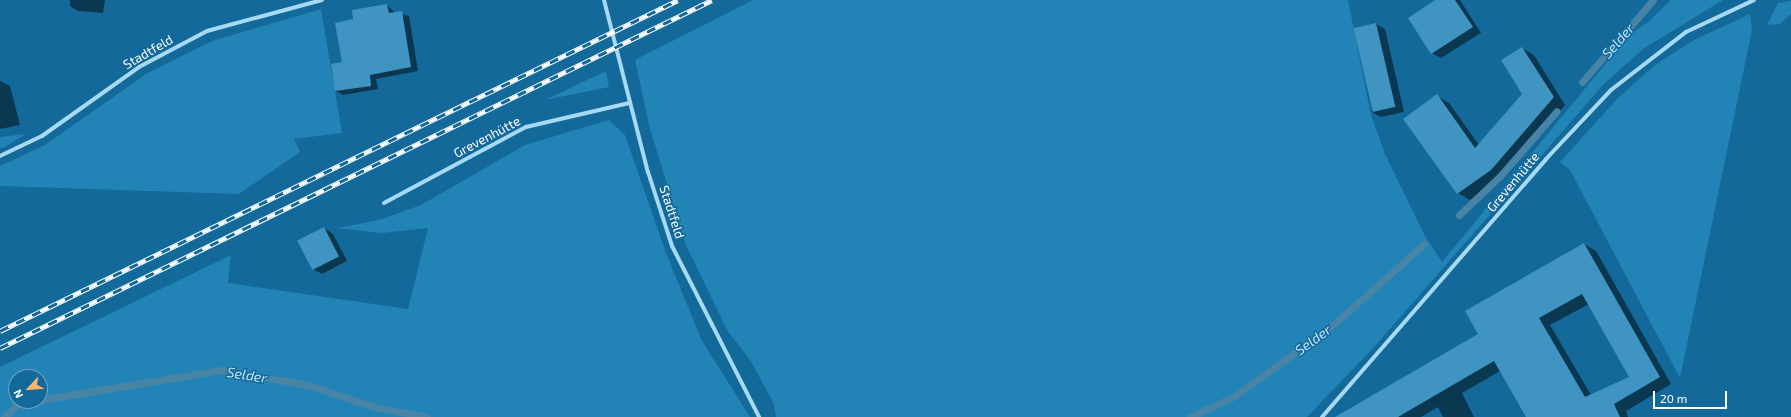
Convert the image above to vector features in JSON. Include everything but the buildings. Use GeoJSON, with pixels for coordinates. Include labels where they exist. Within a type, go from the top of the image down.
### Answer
{"type":"FeatureCollection","features":[{"type":"Feature","properties":{"kind":"street","name":"Stadtfeld"},"geometry":{"type":"LineString","coordinates":[[0,156],[42,136],[139,67],[207,31],[322,0]]}},
{"type":"Feature","properties":{"kind":"street","name":"Stadtfeld"},"geometry":{"type":"LineString","coordinates":[[604,0],[629,103],[672,246],[759,417]]}},
{"type":"Feature","properties":{"kind":"street","name":"Grevenhütte"},"geometry":{"type":"LineString","coordinates":[[1322,417],[1546,159],[1611,90],[1686,32],[1754,0]]}},
{"type":"Feature","properties":{"kind":"street","name":"Grevenhütte"},"geometry":{"type":"LineString","coordinates":[[384,203],[526,127],[629,103]]}},
{"type":"Feature","properties":{"kind":"shaded area"},"geometry":{"type":"Polygon","coordinates":[[[753,0],[1348,0],[1371,115],[1385,154],[1425,236],[1442,262],[1630,34],[1647,23],[1671,0],[1723,0],[1643,49],[1604,84],[1375,346],[1307,417],[776,417],[774,404],[750,360],[727,330],[686,245],[650,129],[635,60],[753,0]]]}},
{"type":"Feature","properties":{"kind":"shaded area"},"geometry":{"type":"Polygon","coordinates":[[[1791,1],[1791,14],[1780,24],[1767,25],[1778,3],[1791,1]]]}},
{"type":"Feature","properties":{"kind":"shaded area"},"geometry":{"type":"Polygon","coordinates":[[[321,9],[342,133],[294,139],[300,152],[239,194],[0,186],[0,166],[45,145],[146,74],[212,41],[321,9]]]}},
{"type":"Feature","properties":{"kind":"shaded area"},"geometry":{"type":"Polygon","coordinates":[[[1750,14],[1752,30],[1680,378],[1570,170],[1560,162],[1619,97],[1655,65],[1694,40],[1750,14]]]}},
{"type":"Feature","properties":{"kind":"shaded area"},"geometry":{"type":"Polygon","coordinates":[[[606,71],[609,87],[545,100],[606,71]]]}},
{"type":"Feature","properties":{"kind":"shaded area"},"geometry":{"type":"Polygon","coordinates":[[[609,120],[625,135],[666,253],[702,341],[750,417],[0,417],[0,367],[231,255],[228,283],[408,309],[428,228],[382,233],[337,228],[379,220],[421,205],[525,145],[609,120]]]}},
{"type":"Feature","properties":{"kind":"shaded area"},"geometry":{"type":"Polygon","coordinates":[[[26,134],[3,148],[0,148],[0,137],[26,134]]]}},
{"type":"Feature","properties":{"kind":"waterway","name":"Selder"},"geometry":{"type":"LineString","coordinates":[[1582,82],[1653,0]]}},
{"type":"Feature","properties":{"kind":"waterway","name":"Selder"},"geometry":{"type":"LineString","coordinates":[[1459,215],[1500,176],[1557,111]]}},
{"type":"Feature","properties":{"kind":"waterway","name":"Selder"},"geometry":{"type":"LineString","coordinates":[[1190,417],[1235,396],[1334,324],[1424,244]]}},
{"type":"Feature","properties":{"kind":"waterway","name":"Selder"},"geometry":{"type":"LineString","coordinates":[[48,399],[222,370],[308,385],[374,407],[427,417]]}},
{"type":"Feature","properties":{"kind":"waterway","name":"Selder"},"geometry":{"type":"LineString","coordinates":[[4,417],[13,409]]}},
{"type":"Feature","properties":{"kind":"railway"},"geometry":{"type":"LineString","coordinates":[[0,331],[678,0]]}},
{"type":"Feature","properties":{"kind":"railway"},"geometry":{"type":"LineString","coordinates":[[0,348],[712,0]]}}]}
